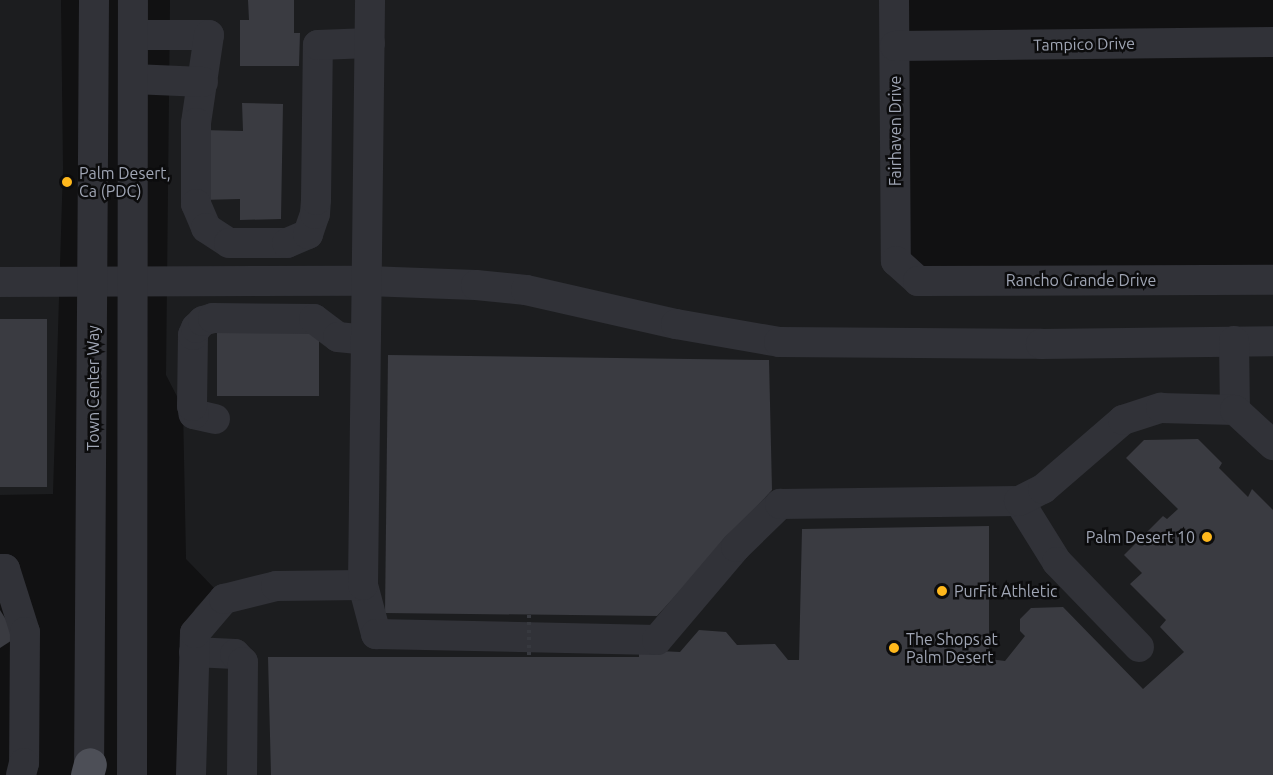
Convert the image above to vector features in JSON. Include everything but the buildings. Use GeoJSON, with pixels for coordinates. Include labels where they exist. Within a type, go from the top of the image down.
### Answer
{"type":"FeatureCollection","features":[{"type":"Feature","properties":{"kind":"street","name":"Town Center Way"},"geometry":{"type":"LineString","coordinates":[[89,772],[94,282],[94,0]]}},
{"type":"Feature","properties":{"kind":"street"},"geometry":{"type":"LineString","coordinates":[[132,775],[133,0]]}},
{"type":"Feature","properties":{"kind":"street"},"geometry":{"type":"LineString","coordinates":[[370,0],[363,585],[376,634],[657,640],[736,547],[780,504],[1019,501],[1043,489],[1124,420],[1161,408],[1235,410],[1273,445]]}},
{"type":"Feature","properties":{"kind":"street","name":"Fairhaven Drive"},"geometry":{"type":"LineString","coordinates":[[894,0],[896,261]]}},
{"type":"Feature","properties":{"kind":"street"},"geometry":{"type":"LineString","coordinates":[[133,35],[209,35],[196,123],[196,204],[206,228],[229,243],[287,243],[308,234],[315,214],[316,200],[318,45],[370,44]]}},
{"type":"Feature","properties":{"kind":"street","name":"Tampico Drive"},"geometry":{"type":"LineString","coordinates":[[895,46],[1273,42]]}},
{"type":"Feature","properties":{"kind":"street"},"geometry":{"type":"LineString","coordinates":[[133,79],[203,82]]}},
{"type":"Feature","properties":{"kind":"street","name":"Rancho Grande Drive"},"geometry":{"type":"LineString","coordinates":[[896,261],[918,281],[1273,280]]}},
{"type":"Feature","properties":{"kind":"street"},"geometry":{"type":"LineString","coordinates":[[0,282],[367,281],[526,290],[676,324],[779,342],[1041,344],[1273,341]]}},
{"type":"Feature","properties":{"kind":"street"},"geometry":{"type":"LineString","coordinates":[[216,419],[194,414],[192,406],[193,335],[203,321],[213,318],[314,319],[338,337],[366,340]]}},
{"type":"Feature","properties":{"kind":"street"},"geometry":{"type":"LineString","coordinates":[[1234,341],[1235,410]]}},
{"type":"Feature","properties":{"kind":"street"},"geometry":{"type":"LineString","coordinates":[[1019,501],[1057,562],[1139,647]]}},
{"type":"Feature","properties":{"kind":"street"},"geometry":{"type":"LineString","coordinates":[[2,569],[25,632],[22,769]]}},
{"type":"Feature","properties":{"kind":"street"},"geometry":{"type":"LineString","coordinates":[[191,775],[195,633],[224,599],[276,586],[363,585]]}},
{"type":"Feature","properties":{"kind":"street"},"geometry":{"type":"LineString","coordinates":[[194,652],[235,654],[243,662],[242,775]]}},
{"type":"Feature","properties":{"kind":"path"},"geometry":{"type":"LineString","coordinates":[[529,615],[529,657]]}},
{"type":"Feature","properties":{"kind":"shaded area"},"geometry":{"type":"Polygon","coordinates":[[[0,0],[61,0],[63,168],[53,494],[0,495],[0,0]]]}},
{"type":"Feature","properties":{"kind":"shaded area","name":"The Shops at Palm Desert"},"geometry":{"type":"Polygon","coordinates":[[[170,0],[892,0],[896,275],[1273,273],[1273,775],[178,775],[184,636],[195,609],[214,588],[186,559],[183,408],[166,375],[170,0]]]}},
{"type":"Feature","properties":{"kind":"place","name":"Palm Desert, Ca (PDC)"},"geometry":{"type":"Point","coordinates":[67,182]}},
{"type":"Feature","properties":{"kind":"place","name":"Palm Desert 10"},"geometry":{"type":"Point","coordinates":[1207,537]}},
{"type":"Feature","properties":{"kind":"place","name":"PurFit Athletic"},"geometry":{"type":"Point","coordinates":[942,591]}},
{"type":"Feature","properties":{"kind":"place","name":"The Shops at Palm Desert"},"geometry":{"type":"Point","coordinates":[894,648]}}]}
